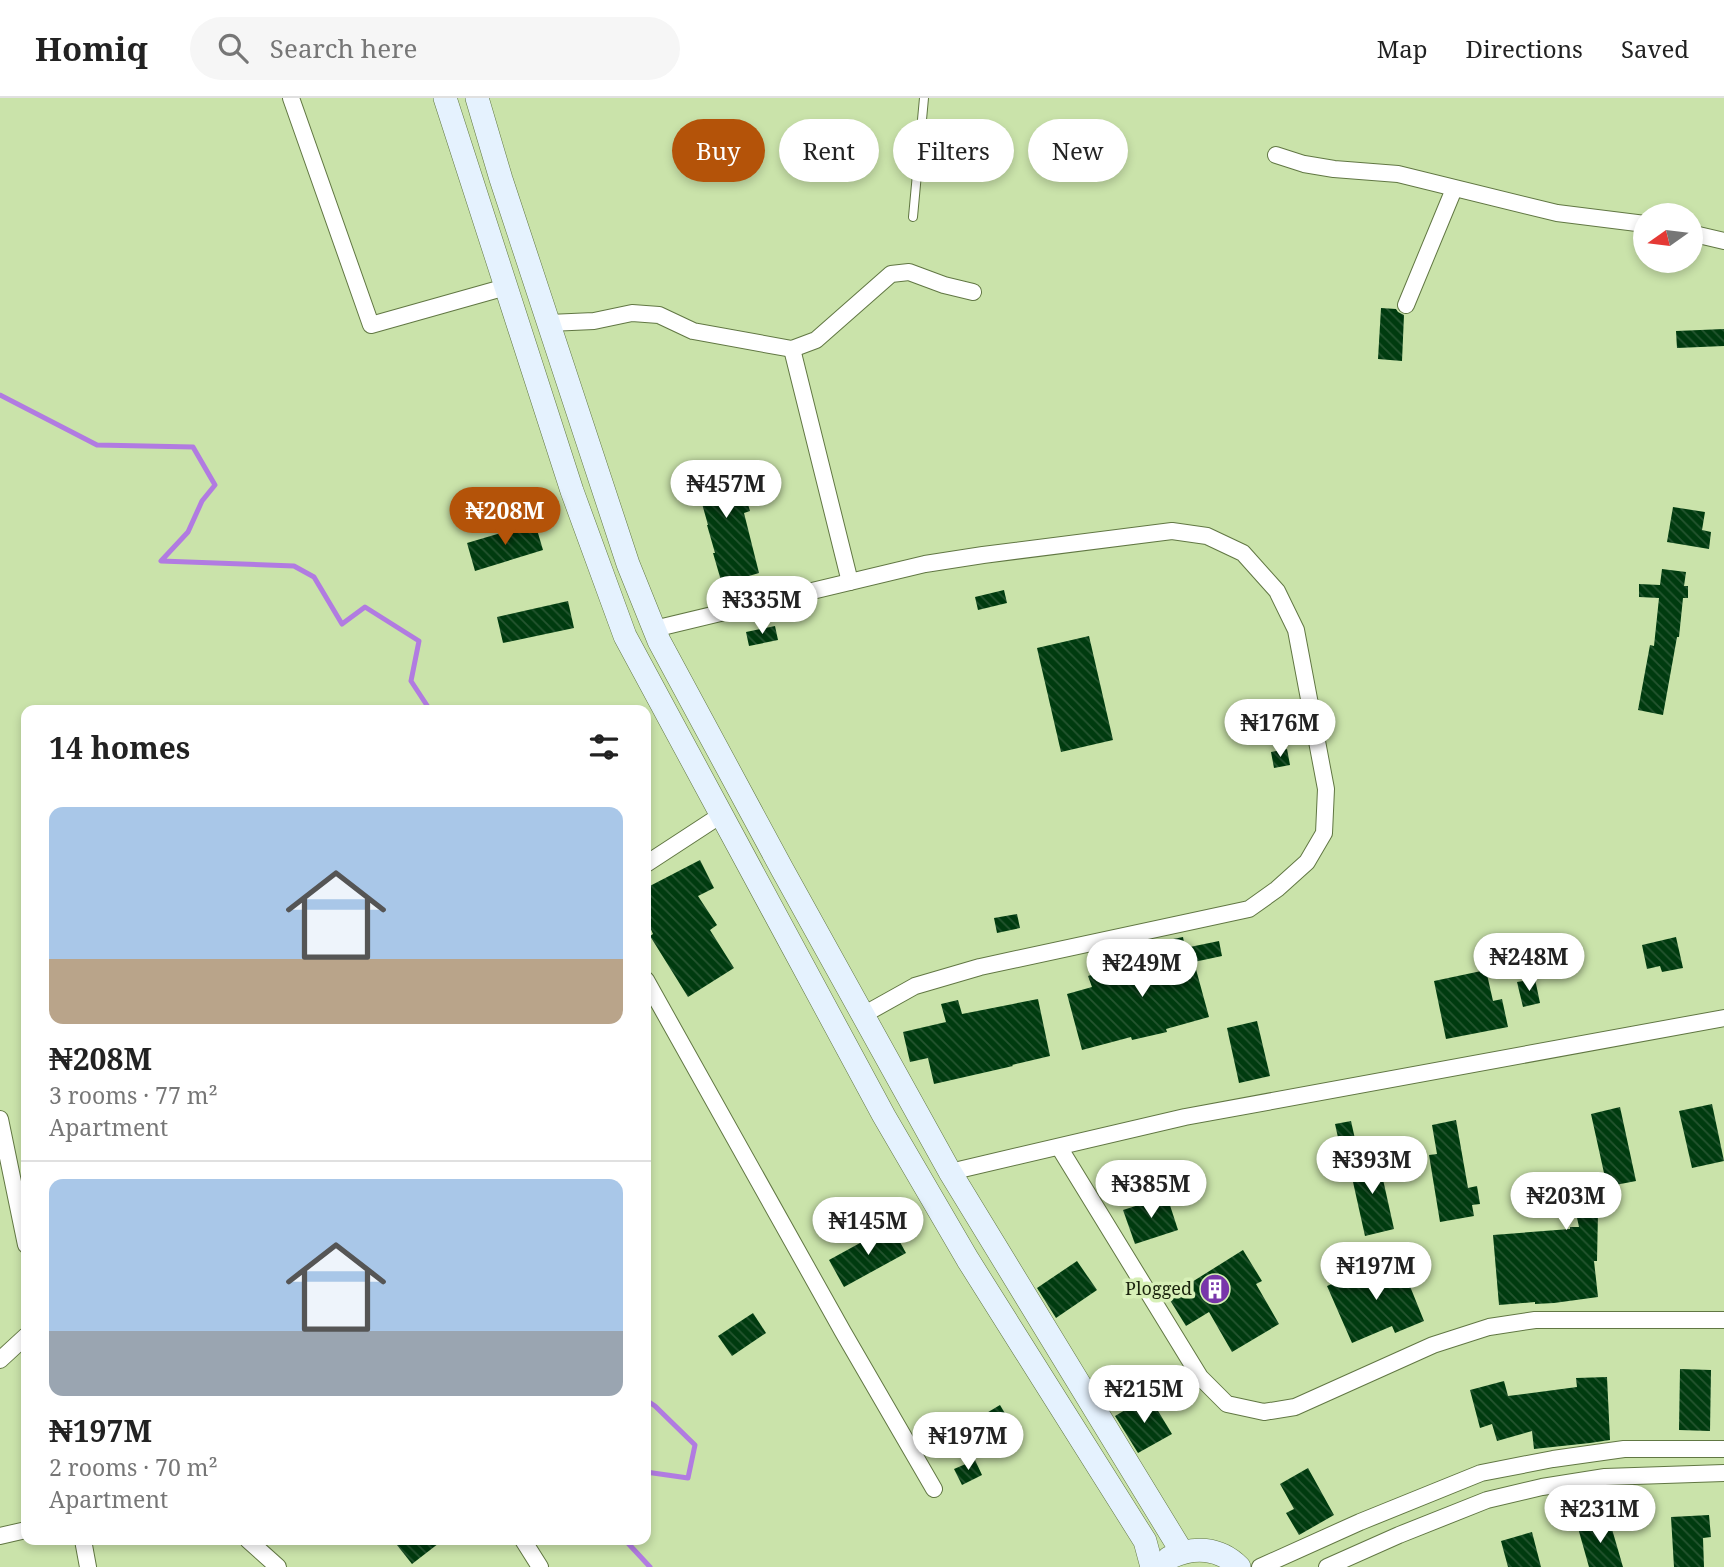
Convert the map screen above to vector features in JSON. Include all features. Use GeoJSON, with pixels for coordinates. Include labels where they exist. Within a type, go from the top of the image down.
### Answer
{"type":"FeatureCollection","features":[{"type":"Feature","properties":{"kind":"street"},"geometry":{"type":"LineString","coordinates":[[290,98],[371,325],[506,287]]}},
{"type":"Feature","properties":{"kind":"street"},"geometry":{"type":"LineString","coordinates":[[446,98],[572,491],[625,636],[884,1116],[968,1260],[1145,1541],[1152,1567]]}},
{"type":"Feature","properties":{"kind":"street"},"geometry":{"type":"LineString","coordinates":[[477,98],[487,136],[628,564],[659,641],[950,1172],[1182,1552]]}},
{"type":"Feature","properties":{"kind":"street"},"geometry":{"type":"LineString","coordinates":[[1276,155],[1304,164],[1334,169],[1398,174],[1557,213],[1633,223]]}},
{"type":"Feature","properties":{"kind":"street"},"geometry":{"type":"LineString","coordinates":[[1406,305],[1454,189]]}},
{"type":"Feature","properties":{"kind":"street"},"geometry":{"type":"LineString","coordinates":[[1703,236],[1724,241]]}},
{"type":"Feature","properties":{"kind":"street"},"geometry":{"type":"LineString","coordinates":[[549,323],[594,321],[632,313],[659,315],[693,331],[792,349],[816,340],[891,274],[909,272],[973,292]]}},
{"type":"Feature","properties":{"kind":"street"},"geometry":{"type":"LineString","coordinates":[[792,349],[850,582]]}},
{"type":"Feature","properties":{"kind":"street"},"geometry":{"type":"LineString","coordinates":[[654,629],[925,564],[1172,531],[1207,536],[1243,554],[1277,591],[1296,630],[1326,789],[1324,833],[1307,862],[1249,909],[980,967],[915,986],[863,1015]]}},
{"type":"Feature","properties":{"kind":"street"},"geometry":{"type":"LineString","coordinates":[[651,861],[721,815]]}},
{"type":"Feature","properties":{"kind":"street"},"geometry":{"type":"LineString","coordinates":[[651,990],[934,1489]]}},
{"type":"Feature","properties":{"kind":"street"},"geometry":{"type":"LineString","coordinates":[[950,1172],[1185,1117],[1724,1018]]}},
{"type":"Feature","properties":{"kind":"street"},"geometry":{"type":"LineString","coordinates":[[0,1119],[5,1162],[21,1225]]}},
{"type":"Feature","properties":{"kind":"street"},"geometry":{"type":"LineString","coordinates":[[1059,1147],[1200,1377],[1227,1404],[1264,1412],[1295,1407],[1433,1345],[1489,1327],[1535,1320],[1724,1320]]}},
{"type":"Feature","properties":{"kind":"street"},"geometry":{"type":"LineString","coordinates":[[0,1360],[21,1341]]}},
{"type":"Feature","properties":{"kind":"street"},"geometry":{"type":"LineString","coordinates":[[1260,1567],[1360,1522],[1481,1473],[1623,1449],[1724,1450]]}},
{"type":"Feature","properties":{"kind":"street"},"geometry":{"type":"LineString","coordinates":[[1327,1567],[1487,1500],[1520,1492],[1605,1477],[1724,1473]]}},
{"type":"Feature","properties":{"kind":"street"},"geometry":{"type":"LineString","coordinates":[[0,1536],[21,1531]]}},
{"type":"Feature","properties":{"kind":"street"},"geometry":{"type":"LineString","coordinates":[[84,1545],[88,1567]]}},
{"type":"Feature","properties":{"kind":"street"},"geometry":{"type":"LineString","coordinates":[[254,1545],[278,1567]]}},
{"type":"Feature","properties":{"kind":"street"},"geometry":{"type":"LineString","coordinates":[[526,1545],[540,1567]]}},
{"type":"Feature","properties":{"kind":"street"},"geometry":{"type":"LineString","coordinates":[[1159,1567],[1182,1552],[1199,1549],[1217,1552],[1239,1567]]}},
{"type":"Feature","properties":{"kind":"lane"},"geometry":{"type":"LineString","coordinates":[[913,217],[924,98]]}},
{"type":"Feature","properties":{"kind":"building"},"geometry":{"type":"Polygon","coordinates":[[[1381,308],[1396,309],[1404,315],[1402,361],[1378,359],[1381,308]]]}},
{"type":"Feature","properties":{"kind":"building"},"geometry":{"type":"Polygon","coordinates":[[[1724,329],[1724,346],[1677,348],[1676,331],[1724,329]]]}},
{"type":"Feature","properties":{"kind":"building"},"geometry":{"type":"Polygon","coordinates":[[[740,463],[750,511],[744,513],[759,573],[722,584],[701,500],[693,501],[687,474],[740,463]]]}},
{"type":"Feature","properties":{"kind":"building"},"geometry":{"type":"Polygon","coordinates":[[[1673,507],[1705,512],[1702,530],[1711,532],[1709,549],[1667,542],[1673,507]]]}},
{"type":"Feature","properties":{"kind":"building"},"geometry":{"type":"Polygon","coordinates":[[[535,523],[543,550],[475,571],[467,543],[535,523]]]}},
{"type":"Feature","properties":{"kind":"building"},"geometry":{"type":"Polygon","coordinates":[[[1662,569],[1686,572],[1684,586],[1688,586],[1688,598],[1683,598],[1679,637],[1663,715],[1638,710],[1650,645],[1654,646],[1659,598],[1639,597],[1639,584],[1660,585],[1662,569]]]}},
{"type":"Feature","properties":{"kind":"building"},"geometry":{"type":"Polygon","coordinates":[[[1004,590],[1007,603],[978,610],[975,597],[1004,590]]]}},
{"type":"Feature","properties":{"kind":"building"},"geometry":{"type":"Polygon","coordinates":[[[568,601],[574,628],[503,643],[497,617],[568,601]]]}},
{"type":"Feature","properties":{"kind":"building"},"geometry":{"type":"Polygon","coordinates":[[[775,626],[778,640],[749,646],[746,632],[775,626]]]}},
{"type":"Feature","properties":{"kind":"building"},"geometry":{"type":"Polygon","coordinates":[[[1089,636],[1113,740],[1061,752],[1037,648],[1089,636]]]}},
{"type":"Feature","properties":{"kind":"building"},"geometry":{"type":"Polygon","coordinates":[[[1278,703],[1282,721],[1267,724],[1264,706],[1278,703]]]}},
{"type":"Feature","properties":{"kind":"building"},"geometry":{"type":"Polygon","coordinates":[[[1287,749],[1290,765],[1274,768],[1271,752],[1287,749]]]}},
{"type":"Feature","properties":{"kind":"building"},"geometry":{"type":"Polygon","coordinates":[[[700,860],[714,888],[698,896],[717,925],[710,930],[734,968],[688,997],[651,938],[651,885],[700,860]]]}},
{"type":"Feature","properties":{"kind":"building"},"geometry":{"type":"Polygon","coordinates":[[[1017,914],[1020,928],[997,933],[994,918],[1017,914]]]}},
{"type":"Feature","properties":{"kind":"building"},"geometry":{"type":"Polygon","coordinates":[[[1183,937],[1185,948],[1219,941],[1222,956],[1194,962],[1209,1017],[1166,1029],[1167,1032],[1132,1040],[1131,1037],[1082,1050],[1067,994],[1092,987],[1088,976],[1115,967],[1119,980],[1174,968],[1168,940],[1183,937]]]}},
{"type":"Feature","properties":{"kind":"building"},"geometry":{"type":"Polygon","coordinates":[[[1676,937],[1683,968],[1662,972],[1660,966],[1647,969],[1642,945],[1676,937]]]}},
{"type":"Feature","properties":{"kind":"building"},"geometry":{"type":"Polygon","coordinates":[[[1486,970],[1493,1001],[1502,999],[1508,1027],[1446,1039],[1434,981],[1486,970]]]}},
{"type":"Feature","properties":{"kind":"building"},"geometry":{"type":"Polygon","coordinates":[[[1535,979],[1540,1003],[1523,1007],[1517,982],[1535,979]]]}},
{"type":"Feature","properties":{"kind":"building"},"geometry":{"type":"Polygon","coordinates":[[[1038,999],[1050,1056],[934,1084],[928,1058],[910,1062],[903,1032],[946,1022],[941,1004],[958,1000],[962,1014],[1038,999]]]}},
{"type":"Feature","properties":{"kind":"building"},"geometry":{"type":"Polygon","coordinates":[[[1257,1021],[1270,1076],[1239,1083],[1227,1028],[1257,1021]]]}},
{"type":"Feature","properties":{"kind":"building"},"geometry":{"type":"Polygon","coordinates":[[[1712,1104],[1724,1161],[1692,1168],[1679,1111],[1712,1104]]]}},
{"type":"Feature","properties":{"kind":"building"},"geometry":{"type":"Polygon","coordinates":[[[1620,1107],[1636,1181],[1605,1187],[1610,1210],[1598,1212],[1597,1261],[1594,1261],[1598,1297],[1554,1303],[1499,1305],[1493,1235],[1579,1227],[1569,1181],[1604,1173],[1591,1114],[1620,1107]]]}},
{"type":"Feature","properties":{"kind":"building"},"geometry":{"type":"Polygon","coordinates":[[[1456,1120],[1468,1188],[1477,1186],[1480,1204],[1472,1205],[1474,1216],[1440,1222],[1429,1155],[1437,1154],[1432,1125],[1456,1120]]]}},
{"type":"Feature","properties":{"kind":"building"},"geometry":{"type":"Polygon","coordinates":[[[1351,1121],[1357,1148],[1341,1151],[1335,1124],[1351,1121]]]}},
{"type":"Feature","properties":{"kind":"building"},"geometry":{"type":"Polygon","coordinates":[[[1378,1157],[1394,1229],[1365,1236],[1349,1164],[1378,1157]]]}},
{"type":"Feature","properties":{"kind":"building"},"geometry":{"type":"Polygon","coordinates":[[[1167,1196],[1178,1230],[1135,1244],[1123,1210],[1167,1196]]]}},
{"type":"Feature","properties":{"kind":"building"},"geometry":{"type":"Polygon","coordinates":[[[891,1226],[906,1253],[844,1287],[829,1260],[891,1226]]]}},
{"type":"Feature","properties":{"kind":"building"},"geometry":{"type":"Polygon","coordinates":[[[1243,1250],[1262,1281],[1256,1284],[1279,1324],[1232,1352],[1209,1312],[1186,1326],[1168,1297],[1243,1250]]]}},
{"type":"Feature","properties":{"kind":"building"},"geometry":{"type":"Polygon","coordinates":[[[1399,1259],[1424,1321],[1395,1333],[1392,1326],[1352,1343],[1327,1286],[1399,1259]]]}},
{"type":"Feature","properties":{"kind":"building"},"geometry":{"type":"Polygon","coordinates":[[[1077,1261],[1097,1290],[1056,1318],[1037,1288],[1077,1261]]]}},
{"type":"Feature","properties":{"kind":"building"},"geometry":{"type":"Polygon","coordinates":[[[753,1313],[766,1333],[732,1356],[718,1336],[753,1313]]]}},
{"type":"Feature","properties":{"kind":"building"},"geometry":{"type":"Polygon","coordinates":[[[1680,1369],[1711,1370],[1710,1431],[1679,1430],[1680,1369]]]}},
{"type":"Feature","properties":{"kind":"building"},"geometry":{"type":"Polygon","coordinates":[[[1607,1377],[1610,1440],[1534,1449],[1532,1431],[1497,1441],[1492,1424],[1480,1428],[1470,1390],[1504,1381],[1508,1396],[1577,1387],[1576,1378],[1607,1377]]]}},
{"type":"Feature","properties":{"kind":"building"},"geometry":{"type":"Polygon","coordinates":[[[1149,1396],[1172,1434],[1138,1453],[1115,1416],[1149,1396]]]}},
{"type":"Feature","properties":{"kind":"building"},"geometry":{"type":"Polygon","coordinates":[[[1000,1405],[1013,1427],[961,1458],[948,1436],[1000,1405]]]}},
{"type":"Feature","properties":{"kind":"building"},"geometry":{"type":"Polygon","coordinates":[[[975,1460],[982,1475],[962,1485],[954,1469],[975,1460]]]}},
{"type":"Feature","properties":{"kind":"building"},"geometry":{"type":"Polygon","coordinates":[[[1308,1468],[1334,1515],[1299,1535],[1286,1513],[1294,1509],[1280,1484],[1308,1468]]]}},
{"type":"Feature","properties":{"kind":"building"},"geometry":{"type":"Polygon","coordinates":[[[1709,1515],[1711,1537],[1703,1538],[1704,1567],[1674,1567],[1671,1517],[1709,1515]]]}},
{"type":"Feature","properties":{"kind":"building"},"geometry":{"type":"Polygon","coordinates":[[[1609,1519],[1623,1567],[1589,1567],[1578,1528],[1609,1519]]]}},
{"type":"Feature","properties":{"kind":"building"},"geometry":{"type":"Polygon","coordinates":[[[1532,1532],[1541,1567],[1508,1567],[1501,1541],[1532,1532]]]}},
{"type":"Feature","properties":{"kind":"building"},"geometry":{"type":"Polygon","coordinates":[[[397,1545],[437,1545],[412,1564],[397,1545]]]}},
{"type":"Feature","properties":{"kind":"waterway"},"geometry":{"type":"LineString","coordinates":[[0,395],[97,445],[193,447],[215,485],[202,501],[188,532],[161,561],[294,566],[314,577],[342,624],[365,607],[419,641],[411,681],[427,705]]}},
{"type":"Feature","properties":{"kind":"waterway"},"geometry":{"type":"LineString","coordinates":[[651,1403],[695,1445],[688,1478],[651,1473]]}},
{"type":"Feature","properties":{"kind":"waterway"},"geometry":{"type":"LineString","coordinates":[[630,1545],[650,1567]]}},
{"type":"Feature","properties":{"kind":"place","name":"Plogged"},"geometry":{"type":"Point","coordinates":[1215,1289]}}]}
